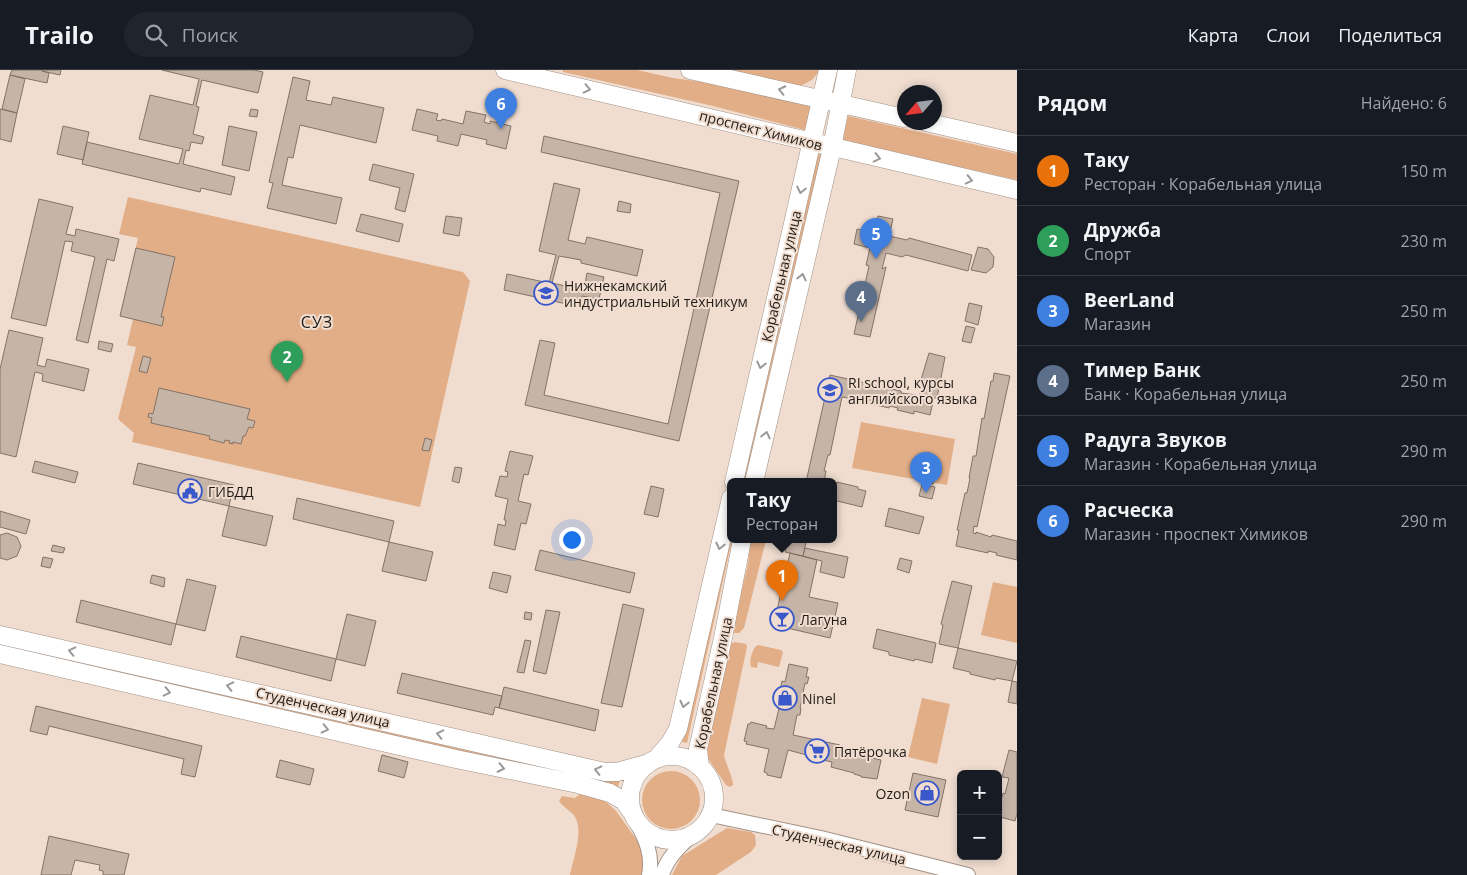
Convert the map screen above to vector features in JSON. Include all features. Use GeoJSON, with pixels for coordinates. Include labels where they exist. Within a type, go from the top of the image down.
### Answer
{"type":"FeatureCollection","features":[{"type":"Feature","properties":{"kind":"main road","name":"проспект Химиков"},"geometry":{"type":"LineString","coordinates":[[505,70],[560,76],[832,148],[1017,190]]}},
{"type":"Feature","properties":{"kind":"main road"},"geometry":{"type":"LineString","coordinates":[[690,70],[897,116]]}},
{"type":"Feature","properties":{"kind":"main road","name":"Корабельная улица"},"geometry":{"type":"LineString","coordinates":[[735,478],[828,70]]}},
{"type":"Feature","properties":{"kind":"main road","name":"Корабельная улица"},"geometry":{"type":"LineString","coordinates":[[755,478],[832,148],[847,70]]}},
{"type":"Feature","properties":{"kind":"main road"},"geometry":{"type":"LineString","coordinates":[[942,126],[1017,143]]}},
{"type":"Feature","properties":{"kind":"main road"},"geometry":{"type":"LineString","coordinates":[[775,309],[794,313]]}},
{"type":"Feature","properties":{"kind":"main road","name":"Корабельная улица"},"geometry":{"type":"LineString","coordinates":[[634,817],[629,798],[631,785],[637,774],[670,743],[678,729],[727,515]]}},
{"type":"Feature","properties":{"kind":"main road","name":"Корабельная улица"},"geometry":{"type":"LineString","coordinates":[[700,767],[698,749],[723,638],[741,543]]}},
{"type":"Feature","properties":{"kind":"main road","name":"Студенческая улица"},"geometry":{"type":"LineString","coordinates":[[0,634],[605,772],[617,772],[652,761]]}},
{"type":"Feature","properties":{"kind":"main road","name":"Студенческая улица"},"geometry":{"type":"LineString","coordinates":[[0,654],[456,759],[610,792],[624,801],[634,817]]}},
{"type":"Feature","properties":{"kind":"main road"},"geometry":{"type":"LineString","coordinates":[[136,685],[143,683],[148,678],[146,670],[140,666]]}},
{"type":"Feature","properties":{"kind":"main road","name":"Корабельная улица"},"geometry":{"type":"LineString","coordinates":[[652,761],[669,755],[680,756],[691,760],[700,767],[710,778],[714,792],[711,814]]}},
{"type":"Feature","properties":{"kind":"main road"},"geometry":{"type":"LineString","coordinates":[[634,817],[650,835],[667,840],[680,840],[692,835],[705,825],[711,814]]}},
{"type":"Feature","properties":{"kind":"street","name":"Студенческая улица"},"geometry":{"type":"LineString","coordinates":[[711,814],[821,838],[968,875]]}},
{"type":"Feature","properties":{"kind":"street","name":"Корабельная улица"},"geometry":{"type":"LineString","coordinates":[[634,817],[647,843],[650,856],[649,875]]}},
{"type":"Feature","properties":{"kind":"street"},"geometry":{"type":"LineString","coordinates":[[662,875],[669,858],[692,835]]}},
{"type":"Feature","properties":{"kind":"shaded area"},"geometry":{"type":"Polygon","coordinates":[[[563,70],[637,70],[673,78],[718,84],[811,107],[805,130],[713,106],[563,72],[563,70]]]}},
{"type":"Feature","properties":{"kind":"shaded area"},"geometry":{"type":"Polygon","coordinates":[[[726,70],[820,70],[812,80],[800,86],[726,70]]]}},
{"type":"Feature","properties":{"kind":"shaded area"},"geometry":{"type":"Polygon","coordinates":[[[848,116],[897,127],[897,130],[910,130],[1017,154],[1017,180],[842,141],[848,116]]]}},
{"type":"Feature","properties":{"kind":"shaded area"},"geometry":{"type":"Polygon","coordinates":[[[818,154],[822,155],[789,302],[785,301],[818,154]]]}},
{"type":"Feature","properties":{"kind":"shaded area"},"geometry":{"type":"Polygon","coordinates":[[[128,197],[463,272],[470,281],[420,507],[132,442],[134,433],[118,419],[136,347],[127,345],[133,319],[120,316],[138,238],[119,234],[128,197]]]}},
{"type":"Feature","properties":{"kind":"shaded area"},"geometry":{"type":"Polygon","coordinates":[[[777,317],[782,319],[746,478],[741,478],[777,317]]]}},
{"type":"Feature","properties":{"kind":"shaded area"},"geometry":{"type":"Polygon","coordinates":[[[861,422],[955,439],[947,485],[852,468],[861,422]]]}},
{"type":"Feature","properties":{"kind":"shaded area"},"geometry":{"type":"Polygon","coordinates":[[[727,542],[731,543],[687,743],[682,742],[727,542]]]}},
{"type":"Feature","properties":{"kind":"shaded area"},"geometry":{"type":"Polygon","coordinates":[[[749,543],[765,543],[744,628],[739,633],[734,633],[730,628],[746,572],[749,543]]]}},
{"type":"Feature","properties":{"kind":"shaded area"},"geometry":{"type":"Polygon","coordinates":[[[993,582],[1017,587],[1017,643],[981,635],[993,582]]]}},
{"type":"Feature","properties":{"kind":"shaded area"},"geometry":{"type":"Polygon","coordinates":[[[0,640],[142,675],[142,679],[0,649],[0,640]]]}},
{"type":"Feature","properties":{"kind":"shaded area"},"geometry":{"type":"Polygon","coordinates":[[[735,642],[746,644],[747,647],[724,755],[733,782],[733,785],[730,787],[726,785],[707,757],[704,736],[728,645],[735,642]]]}},
{"type":"Feature","properties":{"kind":"shaded area"},"geometry":{"type":"Polygon","coordinates":[[[759,645],[783,652],[779,667],[758,662],[757,668],[751,667],[752,653],[756,646],[759,645]]]}},
{"type":"Feature","properties":{"kind":"shaded area"},"geometry":{"type":"Polygon","coordinates":[[[151,675],[620,780],[618,787],[149,682],[151,675]]]}},
{"type":"Feature","properties":{"kind":"shaded area"},"geometry":{"type":"Polygon","coordinates":[[[922,698],[950,704],[937,764],[908,757],[922,698]]]}},
{"type":"Feature","properties":{"kind":"shaded area"},"geometry":{"type":"Polygon","coordinates":[[[665,771],[677,771],[692,779],[700,794],[700,806],[692,821],[677,829],[665,829],[650,821],[642,806],[642,794],[650,779],[665,771]]]}},
{"type":"Feature","properties":{"kind":"shaded area"},"geometry":{"type":"Polygon","coordinates":[[[580,794],[605,801],[616,811],[641,846],[647,875],[570,875],[578,837],[577,823],[575,817],[559,801],[562,796],[575,798],[580,794]]]}},
{"type":"Feature","properties":{"kind":"shaded area"},"geometry":{"type":"Polygon","coordinates":[[[727,828],[751,832],[755,835],[756,845],[751,852],[716,875],[672,875],[682,856],[727,828]]]}},
{"type":"Feature","properties":{"kind":"building"},"geometry":{"type":"Polygon","coordinates":[[[12,70],[43,70],[49,73],[47,83],[10,75],[12,70]]]}},
{"type":"Feature","properties":{"kind":"building"},"geometry":{"type":"Polygon","coordinates":[[[43,70],[61,70],[60,75],[43,70]]]}},
{"type":"Feature","properties":{"kind":"building"},"geometry":{"type":"Polygon","coordinates":[[[162,70],[254,70],[263,72],[258,93],[202,80],[196,106],[199,107],[193,134],[204,137],[202,144],[191,142],[189,151],[186,150],[183,164],[235,177],[231,195],[201,188],[200,192],[82,164],[87,142],[179,164],[183,149],[139,139],[150,95],[193,105],[199,79],[162,70]]]}},
{"type":"Feature","properties":{"kind":"building"},"geometry":{"type":"Polygon","coordinates":[[[10,75],[25,79],[17,113],[2,109],[10,75]]]}},
{"type":"Feature","properties":{"kind":"building"},"geometry":{"type":"Polygon","coordinates":[[[293,77],[310,81],[306,100],[331,105],[333,97],[384,108],[376,143],[300,125],[293,158],[288,157],[282,185],[342,198],[336,224],[267,208],[273,183],[269,182],[293,77]]]}},
{"type":"Feature","properties":{"kind":"building"},"geometry":{"type":"Polygon","coordinates":[[[0,109],[17,113],[11,142],[0,139],[0,109]]]}},
{"type":"Feature","properties":{"kind":"building"},"geometry":{"type":"Polygon","coordinates":[[[251,109],[258,110],[257,117],[249,116],[251,109]]]}},
{"type":"Feature","properties":{"kind":"building"},"geometry":{"type":"Polygon","coordinates":[[[417,109],[438,114],[436,120],[441,121],[442,119],[463,124],[466,111],[486,115],[484,122],[490,124],[490,121],[511,126],[506,149],[486,144],[487,140],[461,134],[458,146],[437,141],[438,136],[412,130],[417,109]]]}},
{"type":"Feature","properties":{"kind":"building"},"geometry":{"type":"Polygon","coordinates":[[[63,126],[89,132],[83,160],[57,154],[63,126]]]}},
{"type":"Feature","properties":{"kind":"building"},"geometry":{"type":"Polygon","coordinates":[[[229,126],[257,132],[249,171],[222,165],[229,126]]]}},
{"type":"Feature","properties":{"kind":"building"},"geometry":{"type":"Polygon","coordinates":[[[544,136],[739,181],[679,441],[525,405],[540,340],[555,343],[544,395],[668,424],[720,193],[541,152],[544,136]]]}},
{"type":"Feature","properties":{"kind":"building"},"geometry":{"type":"Polygon","coordinates":[[[373,164],[414,174],[405,212],[395,209],[400,188],[369,180],[373,164]]]}},
{"type":"Feature","properties":{"kind":"building"},"geometry":{"type":"Polygon","coordinates":[[[554,183],[580,189],[568,240],[585,244],[587,237],[643,250],[637,276],[581,263],[581,260],[559,256],[552,283],[584,290],[587,273],[604,277],[599,299],[582,296],[580,307],[504,290],[507,274],[549,283],[556,255],[539,251],[554,183]]]}},
{"type":"Feature","properties":{"kind":"building"},"geometry":{"type":"Polygon","coordinates":[[[39,199],[73,207],[66,234],[75,236],[76,229],[119,239],[114,261],[107,259],[88,343],[76,340],[95,257],[71,251],[73,242],[65,241],[46,326],[11,318],[39,199]]]}},
{"type":"Feature","properties":{"kind":"building"},"geometry":{"type":"Polygon","coordinates":[[[619,201],[631,204],[630,213],[617,211],[619,201]]]}},
{"type":"Feature","properties":{"kind":"building"},"geometry":{"type":"Polygon","coordinates":[[[361,214],[403,224],[399,242],[356,231],[361,214]]]}},
{"type":"Feature","properties":{"kind":"building"},"geometry":{"type":"Polygon","coordinates":[[[446,216],[462,218],[459,236],[443,233],[446,216]]]}},
{"type":"Feature","properties":{"kind":"building"},"geometry":{"type":"Polygon","coordinates":[[[878,216],[893,219],[889,236],[907,240],[909,238],[972,255],[968,271],[906,255],[902,257],[886,253],[882,269],[886,267],[870,337],[854,334],[869,266],[866,265],[870,248],[854,244],[857,229],[874,233],[878,216]]]}},
{"type":"Feature","properties":{"kind":"building"},"geometry":{"type":"Polygon","coordinates":[[[978,247],[988,249],[994,257],[993,267],[986,273],[971,270],[978,247]]]}},
{"type":"Feature","properties":{"kind":"building"},"geometry":{"type":"Polygon","coordinates":[[[136,248],[175,257],[161,317],[164,317],[162,326],[120,316],[136,248]]]}},
{"type":"Feature","properties":{"kind":"building"},"geometry":{"type":"Polygon","coordinates":[[[969,303],[982,306],[978,325],[965,321],[969,303]]]}},
{"type":"Feature","properties":{"kind":"building"},"geometry":{"type":"Polygon","coordinates":[[[966,326],[975,328],[971,343],[962,341],[966,326]]]}},
{"type":"Feature","properties":{"kind":"building"},"geometry":{"type":"Polygon","coordinates":[[[9,330],[43,338],[37,365],[45,367],[47,359],[89,369],[84,391],[42,381],[43,374],[35,372],[16,457],[0,453],[0,369],[9,330]]]}},
{"type":"Feature","properties":{"kind":"building"},"geometry":{"type":"Polygon","coordinates":[[[99,341],[113,344],[111,352],[98,349],[99,341]]]}},
{"type":"Feature","properties":{"kind":"building"},"geometry":{"type":"Polygon","coordinates":[[[929,353],[945,357],[937,398],[934,398],[930,415],[914,411],[914,414],[897,410],[898,408],[890,406],[889,408],[868,403],[868,401],[842,397],[830,455],[828,455],[824,471],[826,471],[825,478],[807,478],[830,375],[901,391],[901,393],[916,395],[919,398],[922,384],[920,383],[929,353]]]}},
{"type":"Feature","properties":{"kind":"building"},"geometry":{"type":"Polygon","coordinates":[[[143,356],[151,358],[147,373],[139,371],[143,356]]]}},
{"type":"Feature","properties":{"kind":"building"},"geometry":{"type":"Polygon","coordinates":[[[994,373],[1010,376],[977,527],[974,526],[973,533],[976,534],[976,532],[991,537],[992,535],[1017,541],[1017,560],[996,555],[997,553],[988,551],[988,553],[956,546],[959,530],[957,530],[965,493],[967,493],[973,456],[976,456],[982,418],[984,419],[994,373]]]}},
{"type":"Feature","properties":{"kind":"building"},"geometry":{"type":"Polygon","coordinates":[[[159,388],[250,409],[247,419],[255,421],[253,428],[249,427],[245,436],[243,436],[241,444],[233,442],[233,444],[229,443],[230,441],[225,440],[224,443],[209,439],[210,436],[151,423],[152,418],[148,417],[149,413],[153,414],[159,388]]]}},
{"type":"Feature","properties":{"kind":"building"},"geometry":{"type":"Polygon","coordinates":[[[425,438],[432,440],[429,451],[422,450],[425,438]]]}},
{"type":"Feature","properties":{"kind":"building"},"geometry":{"type":"Polygon","coordinates":[[[510,451],[533,456],[528,475],[524,474],[518,501],[531,504],[526,524],[521,523],[515,550],[494,545],[498,524],[505,526],[506,520],[504,520],[508,499],[495,496],[500,476],[507,477],[508,472],[505,471],[510,451]]]}},
{"type":"Feature","properties":{"kind":"building"},"geometry":{"type":"Polygon","coordinates":[[[35,461],[78,472],[75,483],[32,472],[35,461]]]}},
{"type":"Feature","properties":{"kind":"building"},"geometry":{"type":"Polygon","coordinates":[[[138,463],[234,485],[229,506],[133,484],[138,463]]]}},
{"type":"Feature","properties":{"kind":"building"},"geometry":{"type":"Polygon","coordinates":[[[455,467],[462,468],[459,483],[452,481],[455,467]]]}},
{"type":"Feature","properties":{"kind":"building"},"geometry":{"type":"Polygon","coordinates":[[[923,470],[935,473],[933,484],[921,481],[923,470]]]}},
{"type":"Feature","properties":{"kind":"building"},"geometry":{"type":"Polygon","coordinates":[[[837,482],[866,491],[862,507],[837,501],[837,482]]]}},
{"type":"Feature","properties":{"kind":"building"},"geometry":{"type":"Polygon","coordinates":[[[922,484],[935,487],[932,499],[919,496],[922,484]]]}},
{"type":"Feature","properties":{"kind":"building"},"geometry":{"type":"Polygon","coordinates":[[[651,486],[664,489],[658,517],[644,514],[651,486]]]}},
{"type":"Feature","properties":{"kind":"building"},"geometry":{"type":"Polygon","coordinates":[[[297,498],[394,521],[389,542],[293,519],[297,498]]]}},
{"type":"Feature","properties":{"kind":"building"},"geometry":{"type":"Polygon","coordinates":[[[229,506],[273,516],[266,546],[222,536],[229,506]]]}},
{"type":"Feature","properties":{"kind":"building"},"geometry":{"type":"Polygon","coordinates":[[[889,508],[924,517],[919,534],[885,526],[889,508]]]}},
{"type":"Feature","properties":{"kind":"building"},"geometry":{"type":"Polygon","coordinates":[[[0,511],[30,520],[26,534],[0,527],[0,511]]]}},
{"type":"Feature","properties":{"kind":"building"},"geometry":{"type":"Polygon","coordinates":[[[7,533],[17,537],[21,546],[17,556],[7,560],[0,558],[0,535],[7,533]]]}},
{"type":"Feature","properties":{"kind":"building"},"geometry":{"type":"Polygon","coordinates":[[[389,542],[433,552],[426,581],[382,571],[389,542]]]}},
{"type":"Feature","properties":{"kind":"building"},"geometry":{"type":"Polygon","coordinates":[[[787,543],[806,543],[803,556],[785,552],[787,543]]]}},
{"type":"Feature","properties":{"kind":"building"},"geometry":{"type":"Polygon","coordinates":[[[53,545],[65,548],[63,553],[51,551],[53,545]]]}},
{"type":"Feature","properties":{"kind":"building"},"geometry":{"type":"Polygon","coordinates":[[[805,548],[848,557],[844,578],[820,572],[822,561],[803,556],[805,548]]]}},
{"type":"Feature","properties":{"kind":"building"},"geometry":{"type":"Polygon","coordinates":[[[540,550],[635,573],[630,593],[535,570],[540,550]]]}},
{"type":"Feature","properties":{"kind":"building"},"geometry":{"type":"Polygon","coordinates":[[[790,553],[817,560],[809,597],[838,603],[830,638],[787,628],[785,622],[779,623],[775,619],[790,553]]]}},
{"type":"Feature","properties":{"kind":"building"},"geometry":{"type":"Polygon","coordinates":[[[43,557],[53,559],[50,568],[41,566],[43,557]]]}},
{"type":"Feature","properties":{"kind":"building"},"geometry":{"type":"Polygon","coordinates":[[[900,558],[912,561],[909,573],[897,569],[900,558]]]}},
{"type":"Feature","properties":{"kind":"building"},"geometry":{"type":"Polygon","coordinates":[[[493,572],[511,576],[507,593],[489,588],[493,572]]]}},
{"type":"Feature","properties":{"kind":"building"},"geometry":{"type":"Polygon","coordinates":[[[152,575],[165,578],[164,587],[150,583],[152,575]]]}},
{"type":"Feature","properties":{"kind":"building"},"geometry":{"type":"Polygon","coordinates":[[[187,579],[216,586],[205,631],[176,624],[187,579]]]}},
{"type":"Feature","properties":{"kind":"building"},"geometry":{"type":"Polygon","coordinates":[[[952,581],[972,586],[958,648],[939,644],[943,625],[941,624],[952,581]]]}},
{"type":"Feature","properties":{"kind":"building"},"geometry":{"type":"Polygon","coordinates":[[[81,600],[176,624],[171,645],[76,622],[81,600]]]}},
{"type":"Feature","properties":{"kind":"building"},"geometry":{"type":"Polygon","coordinates":[[[623,604],[644,609],[622,707],[601,703],[623,604]]]}},
{"type":"Feature","properties":{"kind":"building"},"geometry":{"type":"Polygon","coordinates":[[[546,610],[560,612],[546,674],[533,671],[546,610]]]}},
{"type":"Feature","properties":{"kind":"building"},"geometry":{"type":"Polygon","coordinates":[[[525,612],[532,613],[531,620],[524,619],[525,612]]]}},
{"type":"Feature","properties":{"kind":"building"},"geometry":{"type":"Polygon","coordinates":[[[347,614],[376,621],[365,666],[336,659],[347,614]]]}},
{"type":"Feature","properties":{"kind":"building"},"geometry":{"type":"Polygon","coordinates":[[[877,629],[936,643],[932,663],[889,655],[889,652],[873,648],[877,629]]]}},
{"type":"Feature","properties":{"kind":"building"},"geometry":{"type":"Polygon","coordinates":[[[241,636],[336,659],[331,681],[236,657],[241,636]]]}},
{"type":"Feature","properties":{"kind":"building"},"geometry":{"type":"Polygon","coordinates":[[[525,640],[531,641],[524,673],[517,672],[525,640]]]}},
{"type":"Feature","properties":{"kind":"building"},"geometry":{"type":"Polygon","coordinates":[[[958,648],[1017,661],[1012,681],[996,678],[995,680],[953,668],[958,648]]]}},
{"type":"Feature","properties":{"kind":"building"},"geometry":{"type":"Polygon","coordinates":[[[789,664],[808,668],[806,677],[809,677],[807,684],[805,683],[800,715],[797,715],[793,735],[840,745],[839,747],[864,753],[863,756],[881,760],[877,779],[861,777],[854,773],[831,767],[832,762],[823,760],[822,762],[817,760],[818,758],[788,750],[781,778],[767,775],[764,772],[769,749],[746,744],[747,742],[744,741],[748,724],[751,722],[774,729],[781,700],[778,699],[782,681],[785,682],[789,664]]]}},
{"type":"Feature","properties":{"kind":"building"},"geometry":{"type":"Polygon","coordinates":[[[402,673],[502,696],[499,708],[495,707],[493,715],[397,693],[402,673]]]}},
{"type":"Feature","properties":{"kind":"building"},"geometry":{"type":"Polygon","coordinates":[[[1012,681],[1017,682],[1017,704],[1008,702],[1012,681]]]}},
{"type":"Feature","properties":{"kind":"building"},"geometry":{"type":"Polygon","coordinates":[[[504,687],[599,710],[595,731],[499,708],[504,687]]]}},
{"type":"Feature","properties":{"kind":"building"},"geometry":{"type":"Polygon","coordinates":[[[36,706],[202,746],[195,777],[181,774],[184,759],[49,726],[47,735],[30,731],[36,706]]]}},
{"type":"Feature","properties":{"kind":"building"},"geometry":{"type":"Polygon","coordinates":[[[1009,750],[1017,752],[1017,814],[1015,821],[1002,818],[1002,797],[1003,793],[1005,794],[1009,778],[1002,777],[1009,750]]]}},
{"type":"Feature","properties":{"kind":"building"},"geometry":{"type":"Polygon","coordinates":[[[382,755],[408,762],[404,778],[378,771],[382,755]]]}},
{"type":"Feature","properties":{"kind":"building"},"geometry":{"type":"Polygon","coordinates":[[[280,760],[314,769],[310,785],[276,777],[280,760]]]}},
{"type":"Feature","properties":{"kind":"building"},"geometry":{"type":"Polygon","coordinates":[[[913,773],[946,780],[938,817],[905,810],[913,773]]]}},
{"type":"Feature","properties":{"kind":"building"},"geometry":{"type":"Polygon","coordinates":[[[49,836],[129,854],[124,875],[103,875],[103,871],[99,870],[100,865],[75,860],[71,875],[41,875],[49,836]]]}},
{"type":"Feature","properties":{"kind":"place","name":"Расческа"},"geometry":{"type":"Point","coordinates":[501,129]}},
{"type":"Feature","properties":{"kind":"place","name":"Радуга Звуков"},"geometry":{"type":"Point","coordinates":[876,259]}},
{"type":"Feature","properties":{"kind":"place","name":"Нижнекамский индустриальный техникум"},"geometry":{"type":"Point","coordinates":[546,293]}},
{"type":"Feature","properties":{"kind":"place","name":"Тимер Банк"},"geometry":{"type":"Point","coordinates":[861,322]}},
{"type":"Feature","properties":{"kind":"place","name":"Дружба"},"geometry":{"type":"Point","coordinates":[287,382]}},
{"type":"Feature","properties":{"kind":"place","name":"RI school, курсы английского языка"},"geometry":{"type":"Point","coordinates":[830,390]}},
{"type":"Feature","properties":{"kind":"place","name":"ГИБДД"},"geometry":{"type":"Point","coordinates":[190,491]}},
{"type":"Feature","properties":{"kind":"place","name":"BeerLand"},"geometry":{"type":"Point","coordinates":[926,493]}},
{"type":"Feature","properties":{"kind":"place","name":"Таку"},"geometry":{"type":"Point","coordinates":[782,601]}},
{"type":"Feature","properties":{"kind":"place","name":"Лагуна"},"geometry":{"type":"Point","coordinates":[782,619]}},
{"type":"Feature","properties":{"kind":"place","name":"Ninel"},"geometry":{"type":"Point","coordinates":[785,698]}},
{"type":"Feature","properties":{"kind":"place","name":"Пятёрочка"},"geometry":{"type":"Point","coordinates":[817,751]}},
{"type":"Feature","properties":{"kind":"place","name":"Ozon"},"geometry":{"type":"Point","coordinates":[927,793]}},
{"type":"Feature","properties":{"kind":"district","name":"СУЗ"},"geometry":{"type":"Point","coordinates":[317,322]}}]}
